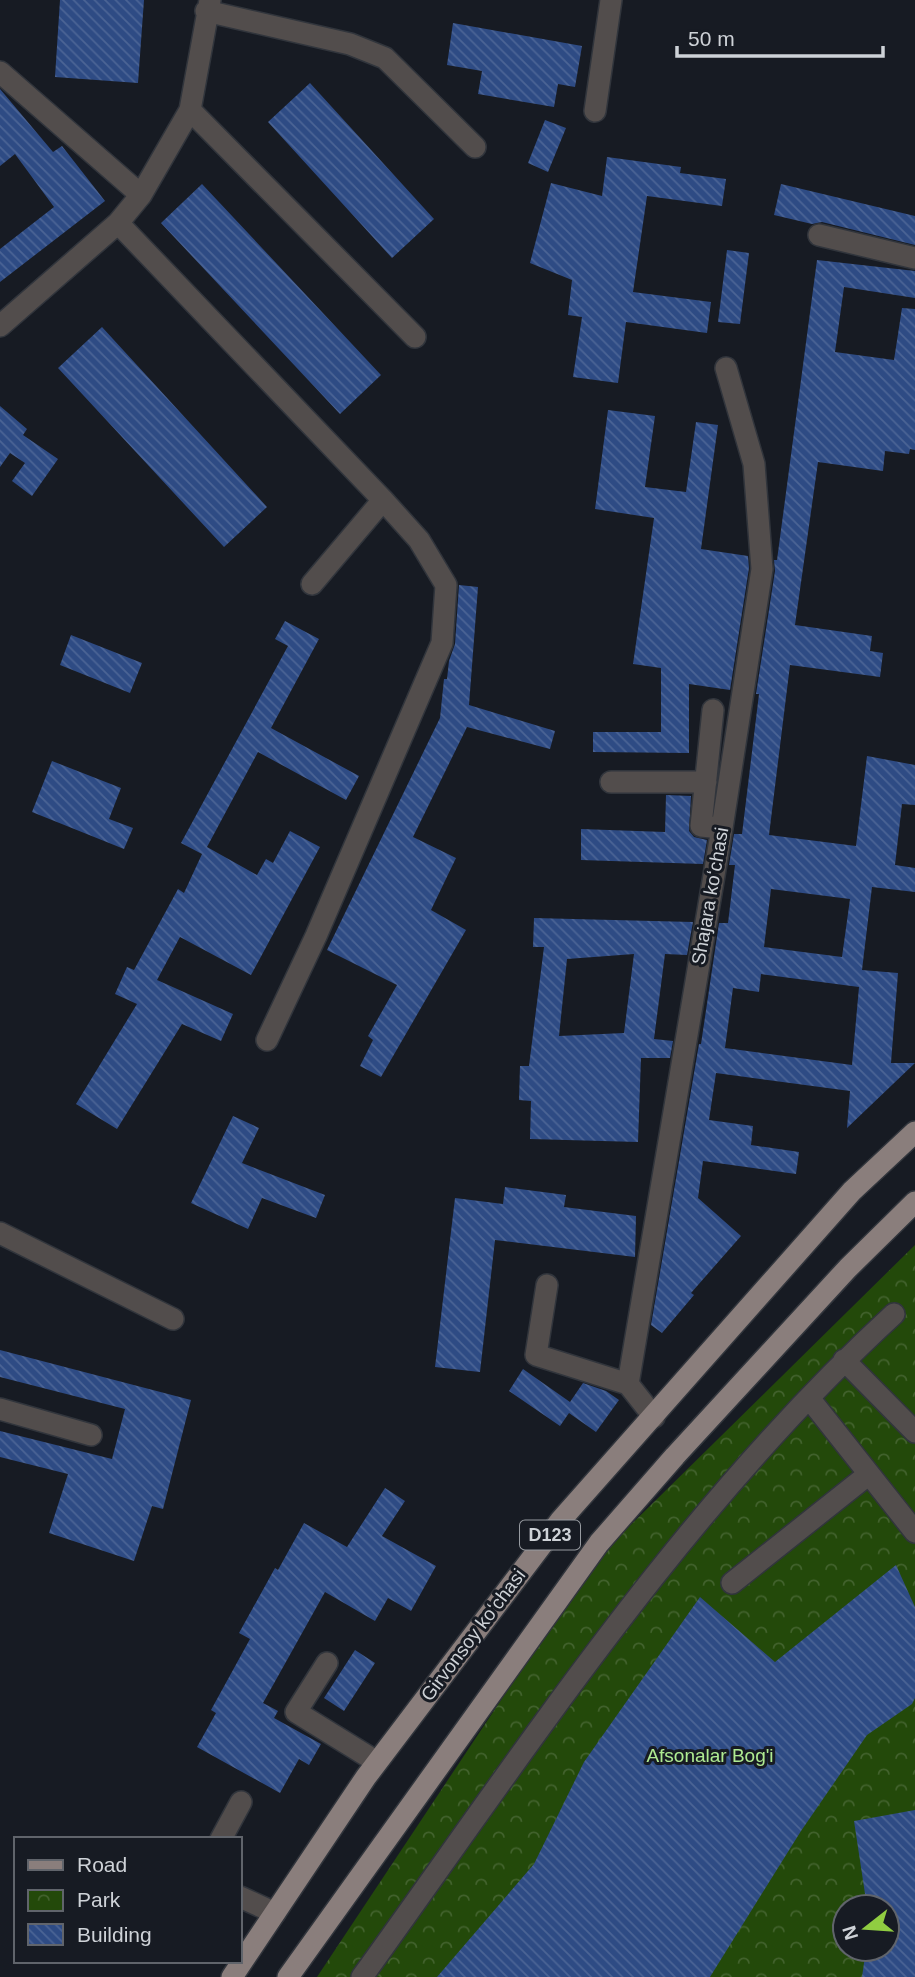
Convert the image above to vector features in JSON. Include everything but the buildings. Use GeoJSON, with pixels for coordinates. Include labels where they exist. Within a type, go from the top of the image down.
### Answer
{"type":"FeatureCollection","features":[{"type":"Feature","properties":{"kind":"main road","name":"Girvonsoy koʻchasi"},"geometry":{"type":"LineString","coordinates":[[242,1962],[377,1762],[560,1521],[852,1191],[915,1132]]}},
{"type":"Feature","properties":{"kind":"main road","name":"D123"},"geometry":{"type":"LineString","coordinates":[[288,1977],[599,1543],[848,1268],[915,1202]]}},
{"type":"Feature","properties":{"kind":"street"},"geometry":{"type":"LineString","coordinates":[[595,111],[611,0]]}},
{"type":"Feature","properties":{"kind":"street"},"geometry":{"type":"LineString","coordinates":[[0,326],[118,223],[141,195],[190,110],[208,5],[350,44],[385,58],[475,148]]}},
{"type":"Feature","properties":{"kind":"street"},"geometry":{"type":"LineString","coordinates":[[0,72],[141,195]]}},
{"type":"Feature","properties":{"kind":"street"},"geometry":{"type":"LineString","coordinates":[[190,110],[415,337]]}},
{"type":"Feature","properties":{"kind":"street"},"geometry":{"type":"LineString","coordinates":[[118,223],[383,500],[418,540],[446,585],[442,643],[322,923],[267,1040]]}},
{"type":"Feature","properties":{"kind":"street"},"geometry":{"type":"LineString","coordinates":[[819,234],[915,258]]}},
{"type":"Feature","properties":{"kind":"street","name":"Shajara koʻchasi"},"geometry":{"type":"LineString","coordinates":[[628,1384],[722,828],[762,569],[754,464],[726,368]]}},
{"type":"Feature","properties":{"kind":"street"},"geometry":{"type":"LineString","coordinates":[[312,583],[383,500]]}},
{"type":"Feature","properties":{"kind":"street"},"geometry":{"type":"LineString","coordinates":[[713,709],[701,826],[722,828]]}},
{"type":"Feature","properties":{"kind":"street"},"geometry":{"type":"LineString","coordinates":[[611,782],[706,782]]}},
{"type":"Feature","properties":{"kind":"street"},"geometry":{"type":"LineString","coordinates":[[0,1233],[173,1319]]}},
{"type":"Feature","properties":{"kind":"street"},"geometry":{"type":"LineString","coordinates":[[547,1285],[536,1355],[628,1384],[654,1417]]}},
{"type":"Feature","properties":{"kind":"street"},"geometry":{"type":"LineString","coordinates":[[362,1977],[612,1630],[716,1499],[844,1360],[894,1314]]}},
{"type":"Feature","properties":{"kind":"street"},"geometry":{"type":"LineString","coordinates":[[844,1360],[915,1432]]}},
{"type":"Feature","properties":{"kind":"street"},"geometry":{"type":"LineString","coordinates":[[809,1398],[915,1532]]}},
{"type":"Feature","properties":{"kind":"street"},"geometry":{"type":"LineString","coordinates":[[0,1409],[91,1435]]}},
{"type":"Feature","properties":{"kind":"street"},"geometry":{"type":"LineString","coordinates":[[732,1583],[869,1474]]}},
{"type":"Feature","properties":{"kind":"street"},"geometry":{"type":"LineString","coordinates":[[327,1663],[296,1712],[377,1762]]}},
{"type":"Feature","properties":{"kind":"street"},"geometry":{"type":"LineString","coordinates":[[221,1837],[241,1802]]}},
{"type":"Feature","properties":{"kind":"street"},"geometry":{"type":"LineString","coordinates":[[242,1897],[275,1913]]}},
{"type":"Feature","properties":{"kind":"green space","name":"Afsonalar Bog'i"},"geometry":{"type":"Polygon","coordinates":[[[915,1245],[915,1977],[317,1977],[592,1563],[915,1245]]]}}]}
